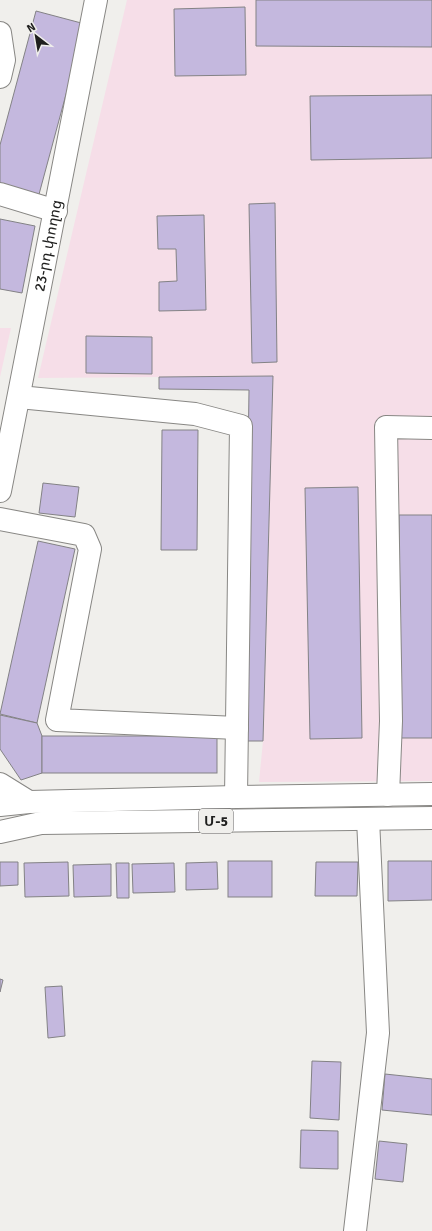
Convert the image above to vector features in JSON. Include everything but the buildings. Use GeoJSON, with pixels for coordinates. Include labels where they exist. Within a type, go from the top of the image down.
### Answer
{"type":"FeatureCollection","features":[{"type":"Feature","properties":{"kind":"main road","name":"23-րդ փողոց"},"geometry":{"type":"LineString","coordinates":[[0,491],[56,211],[96,0]]}},
{"type":"Feature","properties":{"kind":"main road"},"geometry":{"type":"LineString","coordinates":[[0,34],[4,60],[0,76]]}},
{"type":"Feature","properties":{"kind":"main road"},"geometry":{"type":"LineString","coordinates":[[0,194],[56,211]]}},
{"type":"Feature","properties":{"kind":"main road"},"geometry":{"type":"LineString","coordinates":[[19,397],[195,414],[241,426],[236,797]]}},
{"type":"Feature","properties":{"kind":"main road"},"geometry":{"type":"LineString","coordinates":[[388,795],[390,721],[386,427],[432,428]]}},
{"type":"Feature","properties":{"kind":"main road"},"geometry":{"type":"LineString","coordinates":[[0,519],[84,535],[90,549],[57,720],[237,728]]}},
{"type":"Feature","properties":{"kind":"main road"},"geometry":{"type":"LineString","coordinates":[[0,784],[29,802]]}},
{"type":"Feature","properties":{"kind":"main road","name":"Մ-5"},"geometry":{"type":"LineString","coordinates":[[0,804],[236,797],[432,794]]}},
{"type":"Feature","properties":{"kind":"main road","name":"Մ-5"},"geometry":{"type":"LineString","coordinates":[[0,832],[41,823],[432,818]]}},
{"type":"Feature","properties":{"kind":"main road"},"geometry":{"type":"LineString","coordinates":[[355,1231],[378,1033],[368,819]]}},
{"type":"Feature","properties":{"kind":"shaded area"},"geometry":{"type":"Polygon","coordinates":[[[127,0],[432,0],[432,781],[259,782],[263,741],[273,376],[38,378],[127,0]]]}},
{"type":"Feature","properties":{"kind":"shaded area"},"geometry":{"type":"Polygon","coordinates":[[[0,328],[11,328],[0,377],[0,328]]]}}]}
